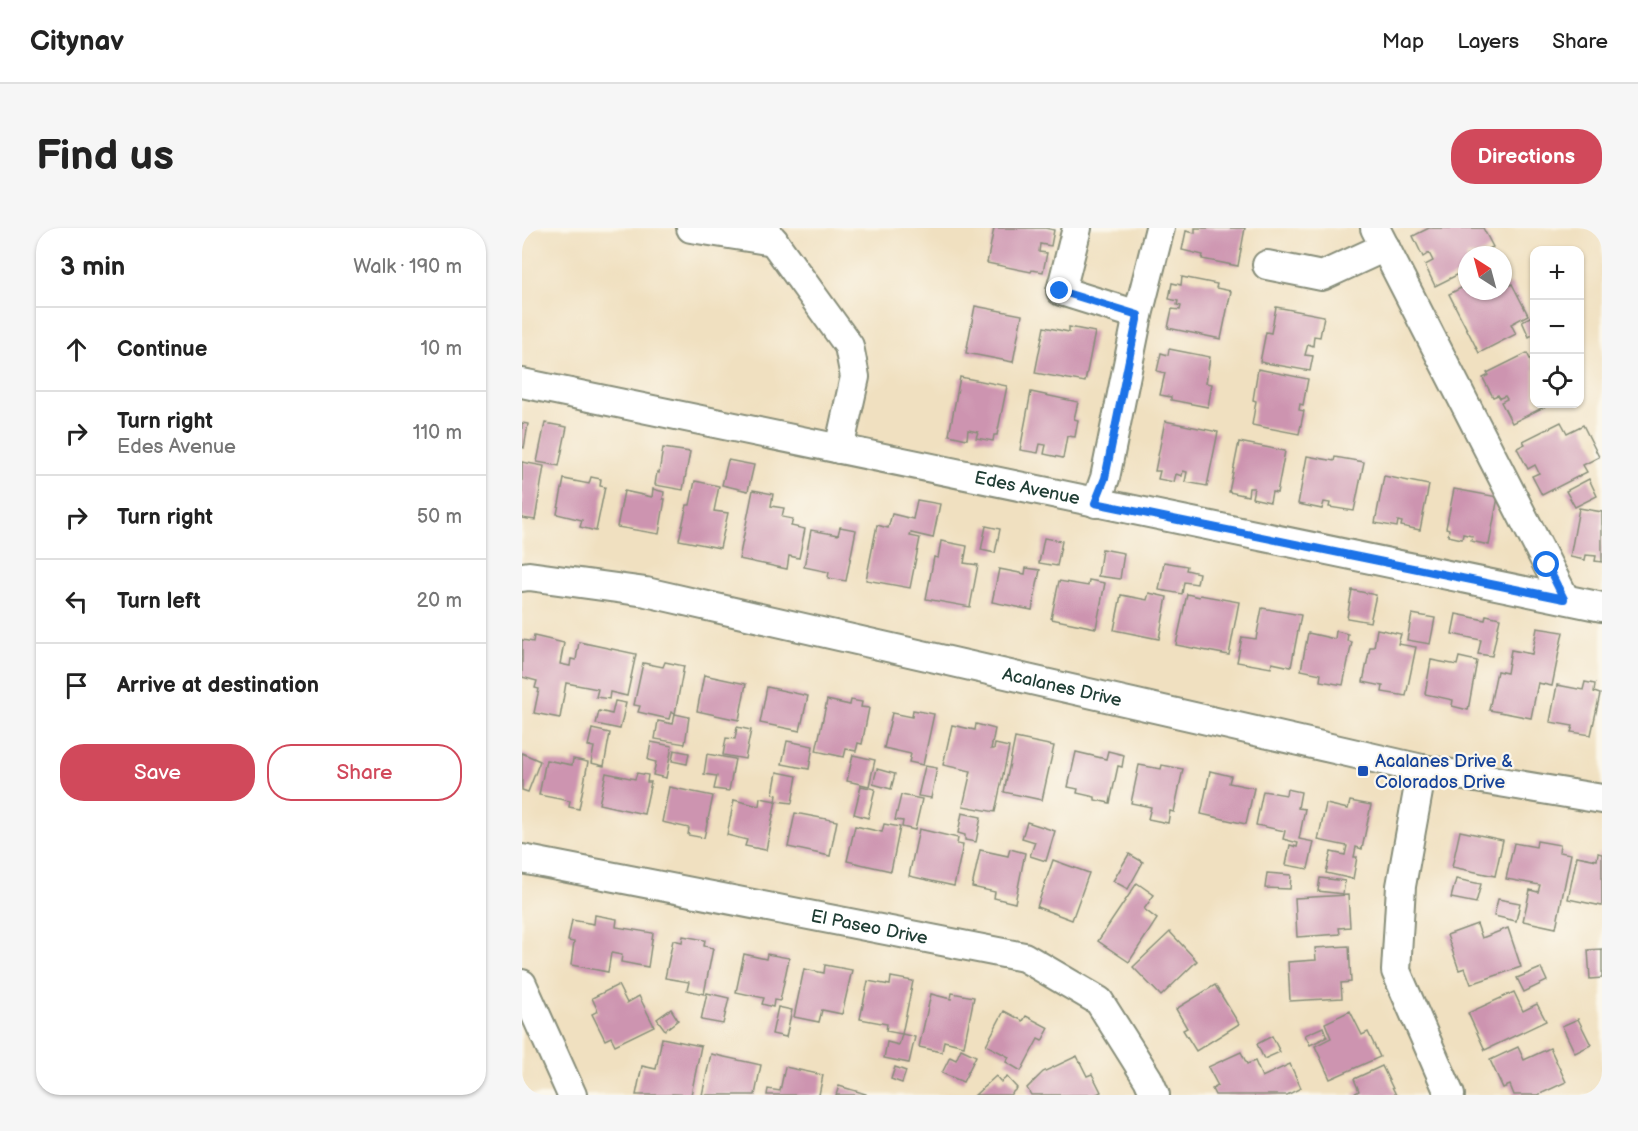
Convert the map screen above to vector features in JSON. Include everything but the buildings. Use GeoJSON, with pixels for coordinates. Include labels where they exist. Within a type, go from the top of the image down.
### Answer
{"type":"FeatureCollection","features":[{"type":"Feature","properties":{"kind":"street"},"geometry":{"type":"LineString","coordinates":[[691,228],[769,234],[849,346],[855,377],[839,449]]}},
{"type":"Feature","properties":{"kind":"street"},"geometry":{"type":"LineString","coordinates":[[1077,228],[1060,291],[1138,315]]}},
{"type":"Feature","properties":{"kind":"street"},"geometry":{"type":"LineString","coordinates":[[1095,503],[1105,478],[1138,315],[1161,228]]}},
{"type":"Feature","properties":{"kind":"street"},"geometry":{"type":"LineString","coordinates":[[1267,265],[1322,276],[1380,238],[1564,599]]}},
{"type":"Feature","properties":{"kind":"street","name":"Edes Avenue"},"geometry":{"type":"LineString","coordinates":[[522,383],[1602,607]]}},
{"type":"Feature","properties":{"kind":"street","name":"Acalanes Drive"},"geometry":{"type":"LineString","coordinates":[[522,577],[529,576],[646,592],[1422,769],[1602,799]]}},
{"type":"Feature","properties":{"kind":"street"},"geometry":{"type":"LineString","coordinates":[[1422,769],[1401,886],[1396,971],[1450,1095]]}},
{"type":"Feature","properties":{"kind":"street","name":"El Paseo Drive"},"geometry":{"type":"LineString","coordinates":[[522,859],[1024,957],[1099,1001],[1148,1079],[1155,1095]]}},
{"type":"Feature","properties":{"kind":"street"},"geometry":{"type":"LineString","coordinates":[[522,984],[572,1095]]}},
{"type":"Feature","properties":{"kind":"place","name":"Acalanes Drive & Colorados Drive"},"geometry":{"type":"Point","coordinates":[1363,771]}},
{"type":"Feature","properties":{"kind":"route"},"geometry":{"type":"LineString","coordinates":[[1060,291],[1138,315],[1105,478],[1095,503],[1564,599],[1547,565]]}}]}
